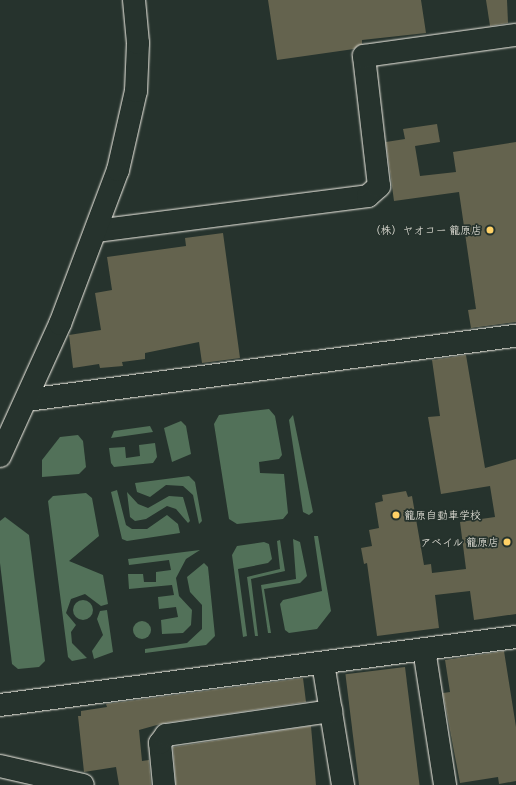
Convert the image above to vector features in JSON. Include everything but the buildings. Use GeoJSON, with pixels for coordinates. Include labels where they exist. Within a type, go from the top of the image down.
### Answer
{"type":"FeatureCollection","features":[{"type":"Feature","properties":{"kind":"street"},"geometry":{"type":"LineString","coordinates":[[0,456],[27,400],[96,231],[129,130],[138,43],[134,0]]}},
{"type":"Feature","properties":{"kind":"street"},"geometry":{"type":"LineString","coordinates":[[96,231],[368,196],[379,186],[364,56],[516,35]]}},
{"type":"Feature","properties":{"kind":"street"},"geometry":{"type":"LineString","coordinates":[[27,400],[516,336]]}},
{"type":"Feature","properties":{"kind":"street"},"geometry":{"type":"LineString","coordinates":[[0,705],[516,637]]}},
{"type":"Feature","properties":{"kind":"street"},"geometry":{"type":"LineString","coordinates":[[424,649],[445,785]]}},
{"type":"Feature","properties":{"kind":"street"},"geometry":{"type":"LineString","coordinates":[[323,663],[343,785]]}},
{"type":"Feature","properties":{"kind":"street"},"geometry":{"type":"LineString","coordinates":[[164,785],[160,743],[166,735],[331,711]]}},
{"type":"Feature","properties":{"kind":"street"},"geometry":{"type":"LineString","coordinates":[[0,766],[83,785]]}},
{"type":"Feature","properties":{"kind":"green space"},"geometry":{"type":"Polygon","coordinates":[[[269,409],[275,416],[282,455],[279,459],[259,462],[260,473],[284,474],[288,513],[283,519],[237,524],[229,519],[214,424],[219,415],[269,409]]]}},
{"type":"Feature","properties":{"kind":"green space"},"geometry":{"type":"Polygon","coordinates":[[[293,415],[313,512],[309,515],[303,512],[289,420],[293,415]]]}},
{"type":"Feature","properties":{"kind":"green space"},"geometry":{"type":"Polygon","coordinates":[[[181,421],[186,426],[191,454],[172,462],[164,428],[181,421]]]}},
{"type":"Feature","properties":{"kind":"green space"},"geometry":{"type":"Polygon","coordinates":[[[150,426],[153,432],[111,438],[114,431],[150,426]]]}},
{"type":"Feature","properties":{"kind":"green space"},"geometry":{"type":"Polygon","coordinates":[[[78,435],[83,441],[86,467],[79,474],[42,477],[42,460],[60,437],[78,435]]]}},
{"type":"Feature","properties":{"kind":"green space"},"geometry":{"type":"Polygon","coordinates":[[[155,443],[157,457],[153,463],[114,467],[111,463],[109,448],[125,447],[126,458],[140,456],[139,445],[155,443]]]}},
{"type":"Feature","properties":{"kind":"green space"},"geometry":{"type":"Polygon","coordinates":[[[189,476],[195,482],[202,521],[199,524],[193,495],[183,486],[166,485],[150,497],[137,492],[135,483],[189,476]]]}},
{"type":"Feature","properties":{"kind":"green space"},"geometry":{"type":"Polygon","coordinates":[[[117,490],[126,525],[132,529],[147,529],[167,515],[178,524],[180,533],[127,541],[122,539],[111,492],[117,490]]]}},
{"type":"Feature","properties":{"kind":"green space"},"geometry":{"type":"Polygon","coordinates":[[[127,492],[138,504],[148,508],[169,496],[183,497],[190,521],[188,523],[176,509],[167,506],[146,519],[135,521],[130,517],[127,492]]]}},
{"type":"Feature","properties":{"kind":"green space"},"geometry":{"type":"Polygon","coordinates":[[[86,493],[92,498],[99,536],[69,561],[103,575],[108,604],[101,606],[85,594],[71,599],[66,613],[76,625],[71,632],[72,643],[87,658],[72,661],[68,657],[48,501],[53,496],[86,493]]]}},
{"type":"Feature","properties":{"kind":"green space"},"geometry":{"type":"Polygon","coordinates":[[[5,517],[29,535],[45,661],[39,667],[18,669],[12,664],[0,563],[0,521],[5,517]]]}},
{"type":"Feature","properties":{"kind":"green space"},"geometry":{"type":"Polygon","coordinates":[[[314,536],[318,536],[331,611],[317,629],[289,633],[285,630],[280,604],[283,600],[322,591],[314,536]]]}},
{"type":"Feature","properties":{"kind":"green space"},"geometry":{"type":"Polygon","coordinates":[[[293,539],[300,542],[307,576],[300,583],[264,589],[271,633],[268,633],[261,585],[296,579],[293,539]]]}},
{"type":"Feature","properties":{"kind":"green space"},"geometry":{"type":"Polygon","coordinates":[[[280,540],[285,571],[251,579],[258,636],[255,636],[247,577],[280,569],[277,541],[280,540]]]}},
{"type":"Feature","properties":{"kind":"green space"},"geometry":{"type":"Polygon","coordinates":[[[264,542],[269,544],[272,559],[268,563],[238,569],[247,636],[243,637],[232,555],[237,546],[264,542]]]}},
{"type":"Feature","properties":{"kind":"green space"},"geometry":{"type":"Polygon","coordinates":[[[200,550],[186,559],[176,578],[179,596],[192,610],[191,625],[183,633],[162,634],[161,620],[178,617],[176,607],[159,609],[158,597],[174,595],[172,585],[129,589],[128,574],[143,574],[144,582],[156,582],[156,572],[171,570],[169,560],[129,565],[128,559],[200,550]]]}},
{"type":"Feature","properties":{"kind":"green space"},"geometry":{"type":"Polygon","coordinates":[[[204,563],[208,567],[215,636],[206,645],[145,653],[145,649],[187,643],[202,629],[202,605],[190,592],[187,577],[204,563]]]}},
{"type":"Feature","properties":{"kind":"green space"},"geometry":{"type":"Polygon","coordinates":[[[79,600],[87,600],[93,606],[93,614],[87,620],[79,620],[73,614],[73,606],[79,600]]]}},
{"type":"Feature","properties":{"kind":"green space"},"geometry":{"type":"Polygon","coordinates":[[[107,610],[113,652],[94,659],[92,651],[103,635],[97,619],[100,611],[107,610]]]}},
{"type":"Feature","properties":{"kind":"green space"},"geometry":{"type":"Polygon","coordinates":[[[142,621],[148,624],[151,630],[148,636],[142,639],[136,636],[133,630],[136,624],[142,621]]]}},
{"type":"Feature","properties":{"kind":"place","name":"（株）ヤオコー 籠原店"},"geometry":{"type":"Point","coordinates":[490,230]}},
{"type":"Feature","properties":{"kind":"place","name":"籠原自動車学校"},"geometry":{"type":"Point","coordinates":[396,515]}},
{"type":"Feature","properties":{"kind":"place","name":"アベイル 籠原店"},"geometry":{"type":"Point","coordinates":[507,542]}}]}
